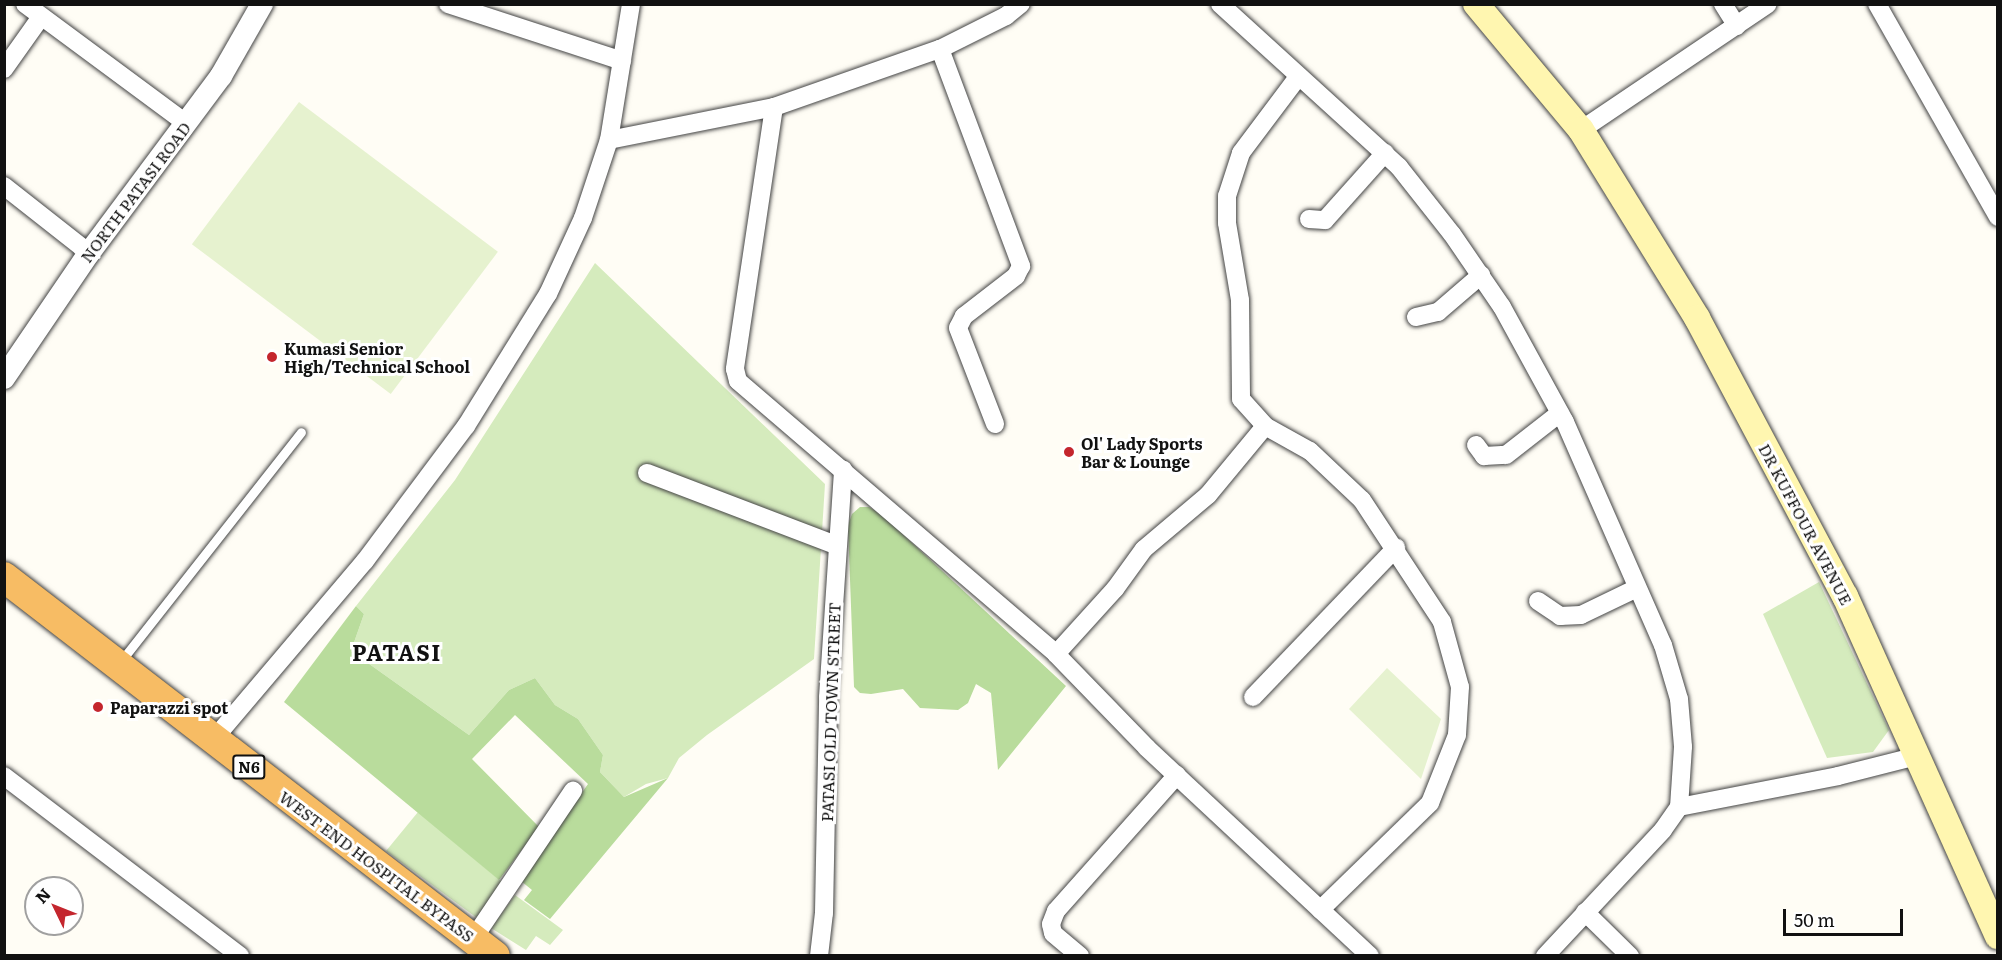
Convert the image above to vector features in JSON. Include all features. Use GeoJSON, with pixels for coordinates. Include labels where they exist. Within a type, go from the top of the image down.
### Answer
{"type":"FeatureCollection","features":[{"type":"Feature","properties":{"kind":"highway","name":"WEST END HOSPITAL BYPASS"},"geometry":{"type":"LineString","coordinates":[[4,577],[484,947]]}},
{"type":"Feature","properties":{"kind":"main road","name":"DR KUFFOUR AVENUE"},"geometry":{"type":"LineString","coordinates":[[1476,4],[1581,130],[1697,318],[1845,596],[1998,936]]}},
{"type":"Feature","properties":{"kind":"street"},"geometry":{"type":"LineString","coordinates":[[25,4],[186,123]]}},
{"type":"Feature","properties":{"kind":"street","name":"NORTH PATASI ROAD"},"geometry":{"type":"LineString","coordinates":[[4,378],[89,254],[239,49],[262,4]]}},
{"type":"Feature","properties":{"kind":"street"},"geometry":{"type":"LineString","coordinates":[[448,4],[622,61]]}},
{"type":"Feature","properties":{"kind":"street"},"geometry":{"type":"LineString","coordinates":[[213,740],[365,561],[466,426],[548,294],[583,218],[609,140],[632,4]]}},
{"type":"Feature","properties":{"kind":"street"},"geometry":{"type":"LineString","coordinates":[[609,140],[774,107],[940,48],[1006,16],[1021,4]]}},
{"type":"Feature","properties":{"kind":"street"},"geometry":{"type":"LineString","coordinates":[[1220,4],[1298,77],[1385,153],[1420,192],[1480,275],[1560,413],[1663,645],[1679,699],[1683,747],[1679,807],[1663,830],[1545,956]]}},
{"type":"Feature","properties":{"kind":"street"},"geometry":{"type":"LineString","coordinates":[[1723,4],[1737,26]]}},
{"type":"Feature","properties":{"kind":"street"},"geometry":{"type":"LineString","coordinates":[[1581,130],[1768,4]]}},
{"type":"Feature","properties":{"kind":"street"},"geometry":{"type":"LineString","coordinates":[[1877,4],[1998,217]]}},
{"type":"Feature","properties":{"kind":"street"},"geometry":{"type":"LineString","coordinates":[[4,69],[41,17]]}},
{"type":"Feature","properties":{"kind":"street"},"geometry":{"type":"LineString","coordinates":[[940,48],[1021,266],[1016,276],[964,316],[958,328],[995,424]]}},
{"type":"Feature","properties":{"kind":"street"},"geometry":{"type":"LineString","coordinates":[[1298,77],[1241,153],[1227,196],[1227,223],[1240,300],[1241,399],[1265,426],[1310,451],[1362,500],[1396,548],[1442,622],[1452,649],[1460,687],[1457,735],[1430,803],[1320,910]]}},
{"type":"Feature","properties":{"kind":"street"},"geometry":{"type":"LineString","coordinates":[[774,107],[735,369],[738,381],[1056,654],[1177,775],[1370,956]]}},
{"type":"Feature","properties":{"kind":"street"},"geometry":{"type":"LineString","coordinates":[[1309,219],[1325,220],[1385,153]]}},
{"type":"Feature","properties":{"kind":"street"},"geometry":{"type":"LineString","coordinates":[[4,186],[89,254]]}},
{"type":"Feature","properties":{"kind":"street"},"geometry":{"type":"LineString","coordinates":[[1416,317],[1438,312],[1480,275]]}},
{"type":"Feature","properties":{"kind":"street"},"geometry":{"type":"LineString","coordinates":[[1476,445],[1484,456],[1506,455],[1560,413]]}},
{"type":"Feature","properties":{"kind":"street"},"geometry":{"type":"LineString","coordinates":[[1056,654],[1114,590],[1144,549],[1208,495],[1265,426]]}},
{"type":"Feature","properties":{"kind":"street","name":"PATASI OLD TOWN STREET"},"geometry":{"type":"LineString","coordinates":[[819,956],[843,469]]}},
{"type":"Feature","properties":{"kind":"street"},"geometry":{"type":"LineString","coordinates":[[647,473],[838,546]]}},
{"type":"Feature","properties":{"kind":"street"},"geometry":{"type":"LineString","coordinates":[[1253,697],[1396,548]]}},
{"type":"Feature","properties":{"kind":"street"},"geometry":{"type":"LineString","coordinates":[[1538,601],[1560,616],[1581,615],[1636,588]]}},
{"type":"Feature","properties":{"kind":"street"},"geometry":{"type":"LineString","coordinates":[[1679,807],[1838,776],[1917,756]]}},
{"type":"Feature","properties":{"kind":"street"},"geometry":{"type":"LineString","coordinates":[[1080,956],[1053,933],[1051,924],[1056,911],[1177,775]]}},
{"type":"Feature","properties":{"kind":"street"},"geometry":{"type":"LineString","coordinates":[[4,776],[240,956]]}},
{"type":"Feature","properties":{"kind":"street"},"geometry":{"type":"LineString","coordinates":[[484,947],[573,792]]}},
{"type":"Feature","properties":{"kind":"street"},"geometry":{"type":"LineString","coordinates":[[1585,912],[1630,956]]}},
{"type":"Feature","properties":{"kind":"lane"},"geometry":{"type":"LineString","coordinates":[[118,665],[301,432]]}},
{"type":"Feature","properties":{"kind":"green space"},"geometry":{"type":"Polygon","coordinates":[[[299,102],[498,252],[391,394],[192,244],[299,102]]]}},
{"type":"Feature","properties":{"kind":"green space"},"geometry":{"type":"Polygon","coordinates":[[[595,263],[825,484],[814,659],[707,735],[679,758],[668,778],[646,784],[624,797],[600,772],[603,755],[578,719],[555,705],[535,678],[509,690],[469,735],[351,651],[364,614],[356,606],[455,480],[595,263]]]}},
{"type":"Feature","properties":{"kind":"green space"},"geometry":{"type":"Polygon","coordinates":[[[860,507],[869,507],[882,515],[1066,686],[998,770],[991,693],[976,684],[968,703],[958,710],[920,708],[903,689],[871,694],[860,693],[854,687],[848,525],[852,514],[860,507]]]}},
{"type":"Feature","properties":{"kind":"green space"},"geometry":{"type":"Polygon","coordinates":[[[1819,582],[1889,730],[1873,752],[1827,758],[1763,614],[1819,582]]]}},
{"type":"Feature","properties":{"kind":"green space"},"geometry":{"type":"Polygon","coordinates":[[[356,606],[364,614],[351,651],[469,735],[509,690],[535,678],[555,705],[578,719],[603,755],[600,772],[624,797],[668,778],[550,919],[524,900],[532,890],[521,881],[588,784],[515,715],[472,759],[539,827],[499,880],[284,702],[356,606]]]}},
{"type":"Feature","properties":{"kind":"green space"},"geometry":{"type":"Polygon","coordinates":[[[1387,668],[1441,719],[1421,779],[1349,709],[1387,668]]]}},
{"type":"Feature","properties":{"kind":"green space"},"geometry":{"type":"Polygon","coordinates":[[[418,812],[502,882],[477,918],[386,851],[418,812]]]}},
{"type":"Feature","properties":{"kind":"green space"},"geometry":{"type":"Polygon","coordinates":[[[515,895],[563,930],[550,945],[536,936],[526,950],[491,928],[515,895]]]}},
{"type":"Feature","properties":{"kind":"place","name":"Kumasi Senior High/Technical School"},"geometry":{"type":"Point","coordinates":[272,357]}},
{"type":"Feature","properties":{"kind":"place","name":"Ol' Lady Sports Bar & Lounge"},"geometry":{"type":"Point","coordinates":[1069,452]}},
{"type":"Feature","properties":{"kind":"place","name":"Paparazzi spot"},"geometry":{"type":"Point","coordinates":[98,707]}},
{"type":"Feature","properties":{"kind":"district","name":"PATASI"},"geometry":{"type":"Point","coordinates":[397,652]}}]}
